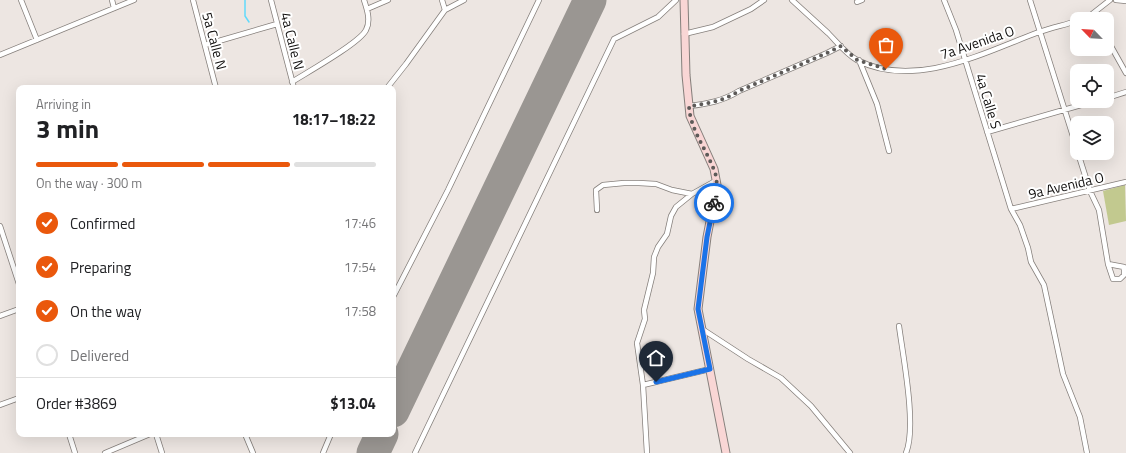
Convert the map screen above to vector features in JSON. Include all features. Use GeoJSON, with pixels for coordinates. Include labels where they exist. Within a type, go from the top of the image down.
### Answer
{"type":"FeatureCollection","features":[{"type":"Feature","properties":{"kind":"street"},"geometry":{"type":"LineString","coordinates":[[22,0],[37,40]]}},
{"type":"Feature","properties":{"kind":"street"},"geometry":{"type":"LineString","coordinates":[[112,0],[114,8]]}},
{"type":"Feature","properties":{"kind":"street"},"geometry":{"type":"LineString","coordinates":[[0,55],[134,0]]}},
{"type":"Feature","properties":{"kind":"street","name":"5a Calle N"},"geometry":{"type":"LineString","coordinates":[[193,0],[215,85]]}},
{"type":"Feature","properties":{"kind":"street","name":"4a Calle N"},"geometry":{"type":"LineString","coordinates":[[271,0],[293,85]]}},
{"type":"Feature","properties":{"kind":"street"},"geometry":{"type":"LineString","coordinates":[[293,85],[356,42],[366,32],[368,24],[367,9],[364,0]]}},
{"type":"Feature","properties":{"kind":"street"},"geometry":{"type":"LineString","coordinates":[[367,9],[388,0]]}},
{"type":"Feature","properties":{"kind":"street"},"geometry":{"type":"LineString","coordinates":[[442,0],[445,10]]}},
{"type":"Feature","properties":{"kind":"street"},"geometry":{"type":"LineString","coordinates":[[389,85],[445,10],[464,0]]}},
{"type":"Feature","properties":{"kind":"street"},"geometry":{"type":"LineString","coordinates":[[396,291],[445,196],[539,0]]}},
{"type":"Feature","properties":{"kind":"street"},"geometry":{"type":"LineString","coordinates":[[415,453],[614,39],[658,17],[676,0]]}},
{"type":"Feature","properties":{"kind":"street"},"geometry":{"type":"LineString","coordinates":[[684,0],[686,75],[690,116],[714,169],[717,180],[707,237],[698,309],[726,453]]}},
{"type":"Feature","properties":{"kind":"street"},"geometry":{"type":"LineString","coordinates":[[684,34],[713,27],[751,9],[764,0]]}},
{"type":"Feature","properties":{"kind":"street","name":"7a Avenida O"},"geometry":{"type":"LineString","coordinates":[[792,0],[841,46],[860,60],[886,69],[905,71],[937,68],[965,61],[1040,32],[1070,23]]}},
{"type":"Feature","properties":{"kind":"street","name":"4a Calle S"},"geometry":{"type":"LineString","coordinates":[[944,0],[965,61],[1011,209],[1020,225],[1031,262],[1044,285],[1063,374],[1080,417],[1087,453]]}},
{"type":"Feature","properties":{"kind":"street"},"geometry":{"type":"LineString","coordinates":[[1030,0],[1070,128]]}},
{"type":"Feature","properties":{"kind":"street"},"geometry":{"type":"LineString","coordinates":[[1095,12],[1110,0]]}},
{"type":"Feature","properties":{"kind":"street"},"geometry":{"type":"LineString","coordinates":[[1116,0],[1126,1]]}},
{"type":"Feature","properties":{"kind":"street"},"geometry":{"type":"LineString","coordinates":[[205,44],[277,24]]}},
{"type":"Feature","properties":{"kind":"street"},"geometry":{"type":"LineString","coordinates":[[689,106],[709,103],[729,97],[739,91],[841,46]]}},
{"type":"Feature","properties":{"kind":"street"},"geometry":{"type":"LineString","coordinates":[[1114,52],[1126,73]]}},
{"type":"Feature","properties":{"kind":"street"},"geometry":{"type":"LineString","coordinates":[[860,60],[877,104],[890,152]]}},
{"type":"Feature","properties":{"kind":"street"},"geometry":{"type":"LineString","coordinates":[[1114,96],[1126,92]]}},
{"type":"Feature","properties":{"kind":"street"},"geometry":{"type":"LineString","coordinates":[[987,132],[1071,108]]}},
{"type":"Feature","properties":{"kind":"street"},"geometry":{"type":"LineString","coordinates":[[1080,160],[1090,191],[1099,210],[1108,264]]}},
{"type":"Feature","properties":{"kind":"street"},"geometry":{"type":"LineString","coordinates":[[647,453],[642,384],[637,343],[645,319],[644,310],[653,273],[654,258],[658,247],[667,234],[671,216],[676,207],[692,194],[717,180]]}},
{"type":"Feature","properties":{"kind":"street","name":"9a Avenida O"},"geometry":{"type":"LineString","coordinates":[[1011,209],[1126,182]]}},
{"type":"Feature","properties":{"kind":"street"},"geometry":{"type":"LineString","coordinates":[[597,210],[596,190],[603,185],[624,183],[656,184],[672,190],[692,194]]}},
{"type":"Feature","properties":{"kind":"street"},"geometry":{"type":"LineString","coordinates":[[0,229],[16,275]]}},
{"type":"Feature","properties":{"kind":"street"},"geometry":{"type":"LineString","coordinates":[[0,316],[16,310]]}},
{"type":"Feature","properties":{"kind":"street"},"geometry":{"type":"LineString","coordinates":[[899,326],[909,410],[909,440],[906,453]]}},
{"type":"Feature","properties":{"kind":"street"},"geometry":{"type":"LineString","coordinates":[[702,329],[748,359],[781,378],[810,406],[850,453]]}},
{"type":"Feature","properties":{"kind":"street"},"geometry":{"type":"LineString","coordinates":[[642,384],[710,369]]}},
{"type":"Feature","properties":{"kind":"street"},"geometry":{"type":"LineString","coordinates":[[0,405],[16,399]]}},
{"type":"Feature","properties":{"kind":"street"},"geometry":{"type":"LineString","coordinates":[[70,437],[75,453]]}},
{"type":"Feature","properties":{"kind":"street"},"geometry":{"type":"LineString","coordinates":[[105,453],[143,437]]}},
{"type":"Feature","properties":{"kind":"street"},"geometry":{"type":"LineString","coordinates":[[157,437],[162,453]]}},
{"type":"Feature","properties":{"kind":"street"},"geometry":{"type":"LineString","coordinates":[[246,437],[252,453]]}},
{"type":"Feature","properties":{"kind":"street"},"geometry":{"type":"LineString","coordinates":[[323,453],[330,437]]}},
{"type":"Feature","properties":{"kind":"green space"},"geometry":{"type":"Polygon","coordinates":[[[1125,185],[1126,221],[1109,225],[1103,191],[1125,185]]]}},
{"type":"Feature","properties":{"kind":"waterway"},"geometry":{"type":"LineString","coordinates":[[245,0],[245,16],[249,22]]}},
{"type":"Feature","properties":{"kind":"runway"},"geometry":{"type":"LineString","coordinates":[[396,405],[590,0]]}},
{"type":"Feature","properties":{"kind":"runway"},"geometry":{"type":"LineString","coordinates":[[373,453],[381,437]]}},
{"type":"Feature","properties":{"kind":"way so far"},"geometry":{"type":"LineString","coordinates":[[714,203],[717,185],[716,176],[702,142],[693,125],[689,106],[709,103],[729,97],[739,91],[841,46],[857,60],[886,69]]}},
{"type":"Feature","properties":{"kind":"route"},"geometry":{"type":"LineString","coordinates":[[656,382],[710,369],[698,309],[707,237],[714,203]]}}]}
